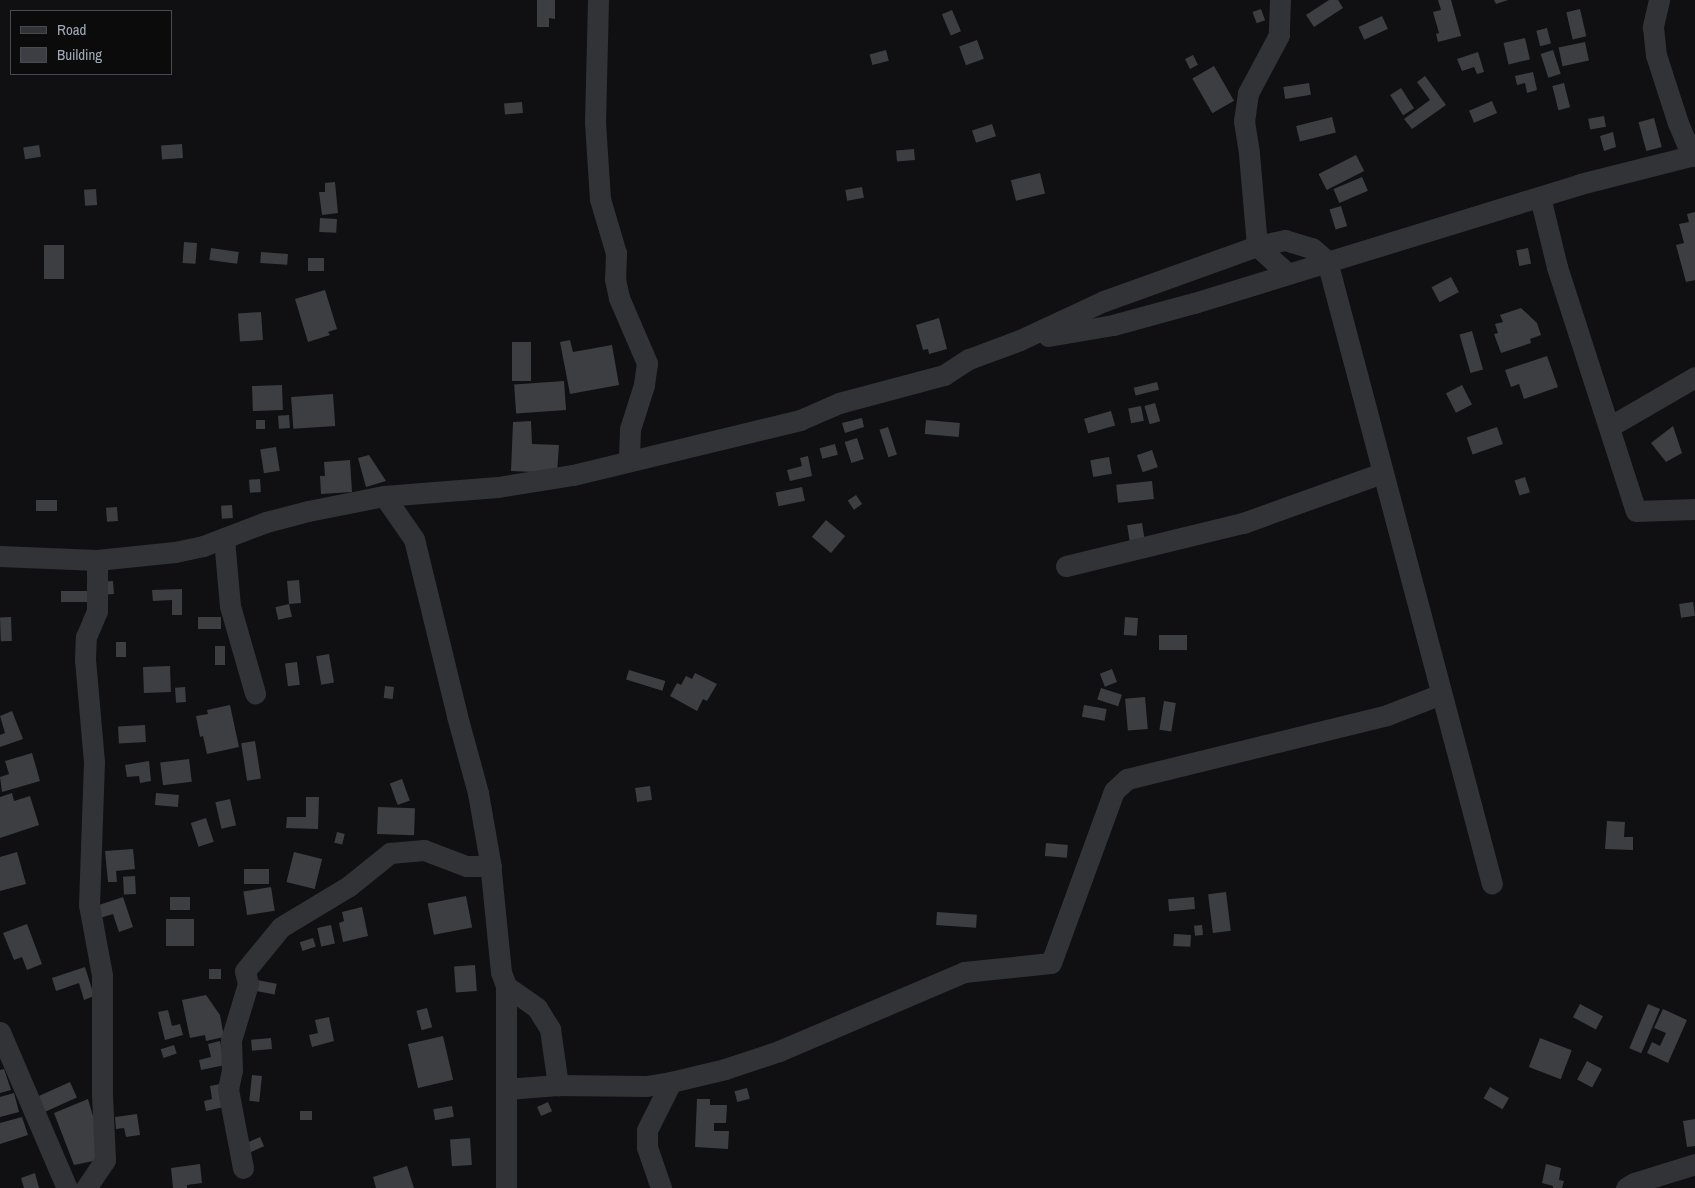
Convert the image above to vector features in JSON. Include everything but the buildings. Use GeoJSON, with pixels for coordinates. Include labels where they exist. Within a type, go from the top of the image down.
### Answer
{"type":"FeatureCollection","features":[{"type":"Feature","properties":{"kind":"street"},"geometry":{"type":"LineString","coordinates":[[598,0],[595,122],[600,199],[616,253],[616,279],[619,298],[647,364],[644,385],[630,429],[629,460]]}},
{"type":"Feature","properties":{"kind":"street"},"geometry":{"type":"LineString","coordinates":[[1280,0],[1279,36],[1248,93],[1244,121],[1249,154],[1257,246],[1287,273]]}},
{"type":"Feature","properties":{"kind":"street"},"geometry":{"type":"LineString","coordinates":[[1020,340],[1113,325],[1194,303],[1287,273],[1540,198],[1580,184],[1693,156],[1678,122],[1656,55],[1653,28],[1659,0]]}},
{"type":"Feature","properties":{"kind":"street"},"geometry":{"type":"LineString","coordinates":[[1540,198],[1557,267],[1636,511],[1695,509]]}},
{"type":"Feature","properties":{"kind":"street"},"geometry":{"type":"LineString","coordinates":[[0,556],[97,560],[175,552],[224,539],[266,522],[308,511],[384,496],[533,482],[573,475],[800,420],[839,404],[944,375],[969,359],[1020,340],[1104,301],[1257,246],[1285,240],[1312,248],[1327,261],[1492,884]]}},
{"type":"Feature","properties":{"kind":"street"},"geometry":{"type":"LineString","coordinates":[[1609,427],[1695,377]]}},
{"type":"Feature","properties":{"kind":"street"},"geometry":{"type":"LineString","coordinates":[[1066,566],[1243,523],[1382,473]]}},
{"type":"Feature","properties":{"kind":"street"},"geometry":{"type":"LineString","coordinates":[[384,496],[414,539],[478,794],[491,866],[501,972],[506,986],[506,1188]]}},
{"type":"Feature","properties":{"kind":"street"},"geometry":{"type":"LineString","coordinates":[[224,539],[230,606],[255,693]]}},
{"type":"Feature","properties":{"kind":"street"},"geometry":{"type":"LineString","coordinates":[[86,1188],[105,1160],[102,1093],[102,975],[89,905],[94,762],[86,637],[97,611],[97,560]]}},
{"type":"Feature","properties":{"kind":"street"},"geometry":{"type":"LineString","coordinates":[[506,1089],[558,1086],[646,1086],[671,1082],[725,1069],[779,1051],[964,972],[1051,963],[1114,791],[1127,779],[1387,714],[1441,694]]}},
{"type":"Feature","properties":{"kind":"street"},"geometry":{"type":"LineString","coordinates":[[243,1168],[228,1089],[232,1070],[231,1040],[248,984],[245,971],[281,927],[349,886],[390,853],[424,850],[466,866],[491,866]]}},
{"type":"Feature","properties":{"kind":"street"},"geometry":{"type":"LineString","coordinates":[[506,986],[537,1008],[546,1020],[550,1029],[558,1086]]}},
{"type":"Feature","properties":{"kind":"street"},"geometry":{"type":"LineString","coordinates":[[0,1032],[67,1188]]}},
{"type":"Feature","properties":{"kind":"street"},"geometry":{"type":"LineString","coordinates":[[661,1188],[647,1147],[647,1130],[671,1082]]}},
{"type":"Feature","properties":{"kind":"street"},"geometry":{"type":"LineString","coordinates":[[1626,1188],[1634,1183],[1695,1164]]}}]}
